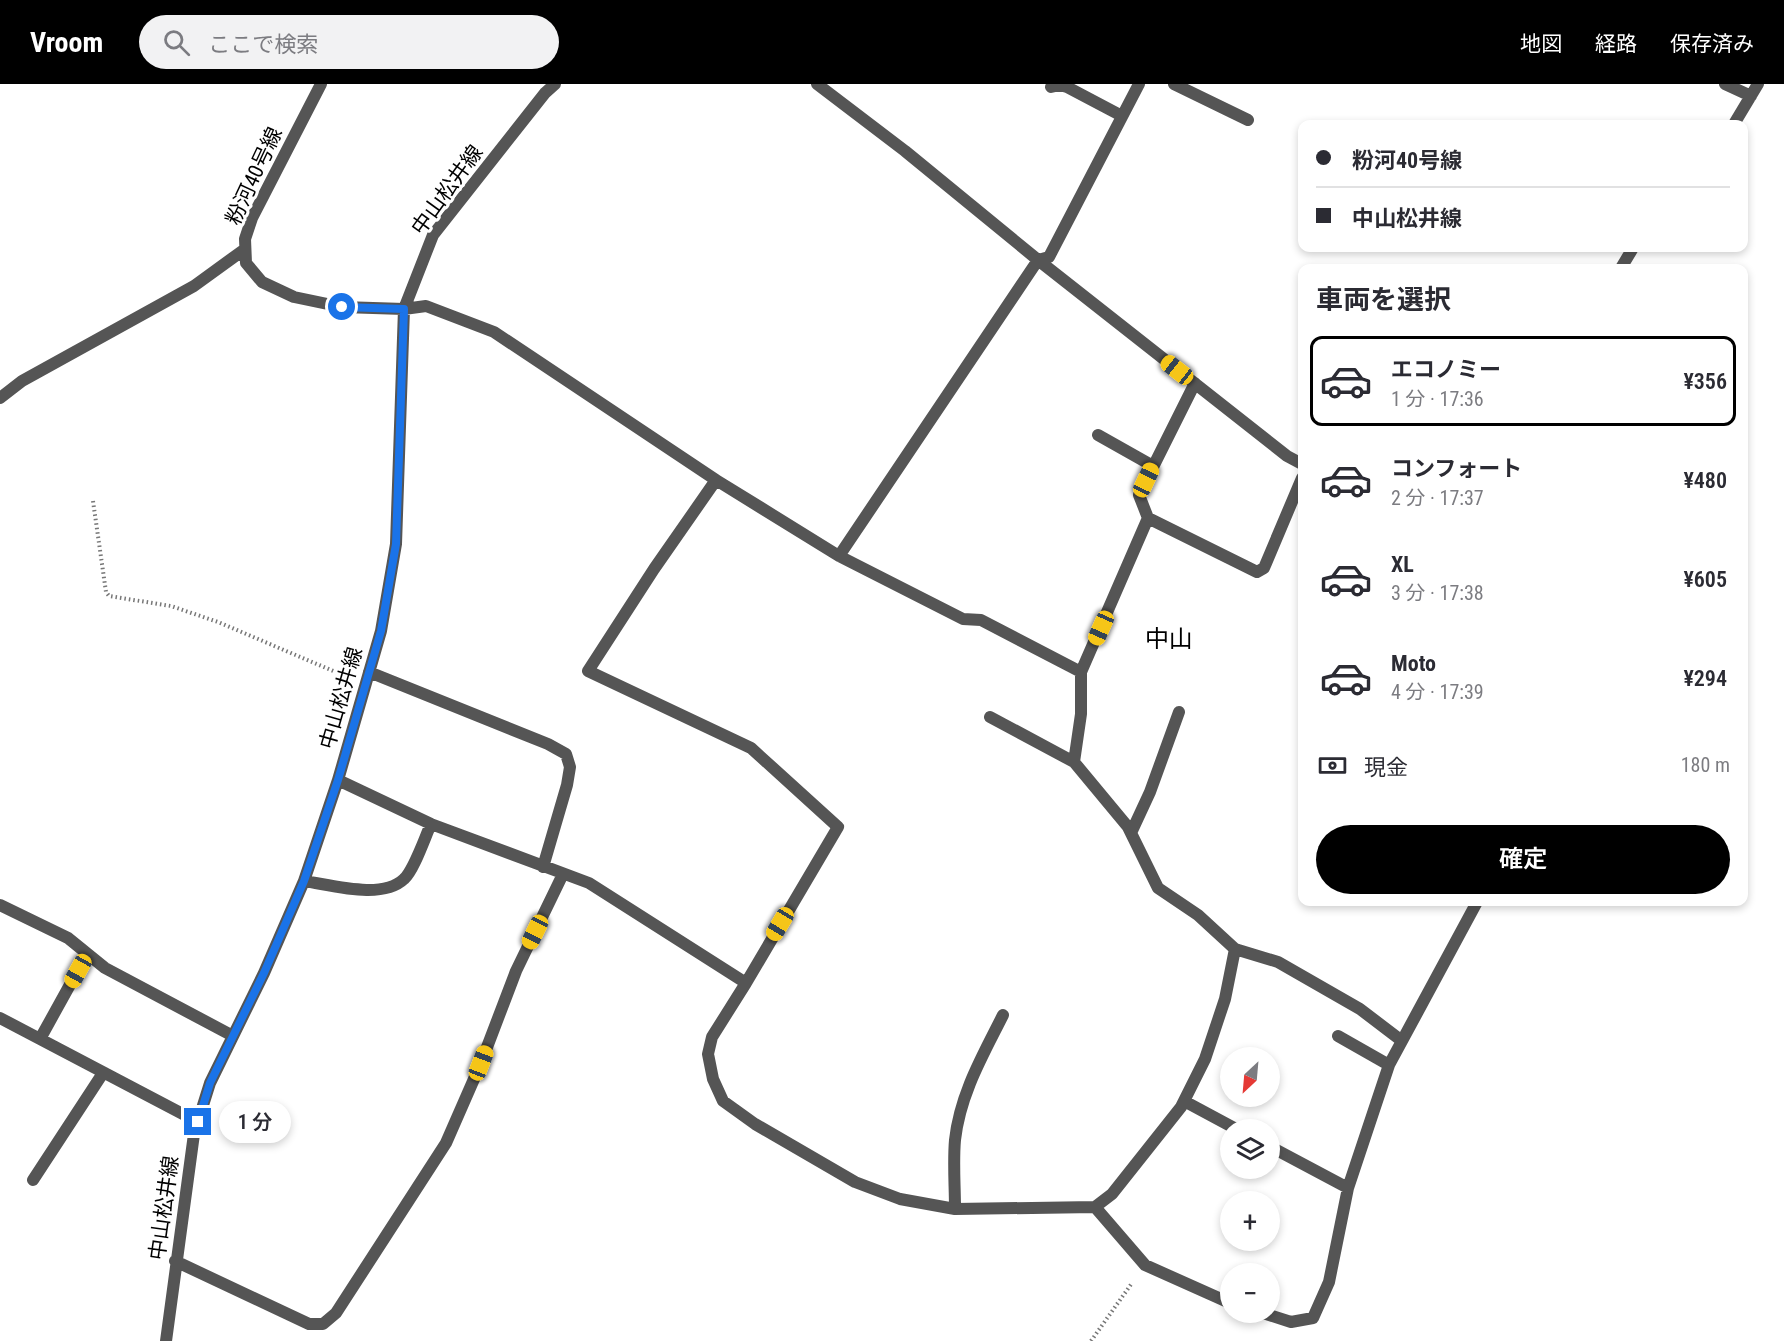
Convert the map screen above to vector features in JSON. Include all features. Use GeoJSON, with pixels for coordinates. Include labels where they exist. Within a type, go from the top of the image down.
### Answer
{"type":"FeatureCollection","features":[{"type":"Feature","properties":{"kind":"street","name":"粉河40号線"},"geometry":{"type":"LineString","coordinates":[[321,84],[252,218],[245,239],[246,263],[262,282],[294,297],[342,307],[404,309],[426,306],[494,332],[716,480],[840,556],[963,619],[981,620],[1081,672]]}},
{"type":"Feature","properties":{"kind":"street","name":"中山松井線"},"geometry":{"type":"LineString","coordinates":[[166,1341],[194,1134],[210,1083],[304,881],[338,780],[381,631],[396,544],[404,309],[433,236],[545,93],[555,84]]}},
{"type":"Feature","properties":{"kind":"street"},"geometry":{"type":"LineString","coordinates":[[817,84],[905,151],[1038,260],[1287,456],[1298,462]]}},
{"type":"Feature","properties":{"kind":"street"},"geometry":{"type":"LineString","coordinates":[[840,556],[1038,260],[1049,257],[1139,84]]}},
{"type":"Feature","properties":{"kind":"street"},"geometry":{"type":"LineString","coordinates":[[1174,84],[1248,120]]}},
{"type":"Feature","properties":{"kind":"street"},"geometry":{"type":"LineString","coordinates":[[1725,84],[1751,96]]}},
{"type":"Feature","properties":{"kind":"street"},"geometry":{"type":"LineString","coordinates":[[1736,120],[1758,84]]}},
{"type":"Feature","properties":{"kind":"street"},"geometry":{"type":"LineString","coordinates":[[1051,87],[1060,85],[1067,87],[1122,116]]}},
{"type":"Feature","properties":{"kind":"street"},"geometry":{"type":"LineString","coordinates":[[0,398],[22,381],[194,286],[245,249]]}},
{"type":"Feature","properties":{"kind":"street"},"geometry":{"type":"LineString","coordinates":[[1195,383],[1140,495],[1149,518],[1257,572],[1264,568],[1298,487]]}},
{"type":"Feature","properties":{"kind":"street"},"geometry":{"type":"LineString","coordinates":[[1098,435],[1153,466]]}},
{"type":"Feature","properties":{"kind":"street"},"geometry":{"type":"LineString","coordinates":[[716,480],[588,670],[751,748],[838,826],[712,1037],[708,1054],[713,1079],[723,1101],[755,1124],[855,1182],[900,1199],[955,1209],[1095,1207],[1112,1194],[1184,1101],[1205,1059],[1225,999],[1234,949]]}},
{"type":"Feature","properties":{"kind":"street"},"geometry":{"type":"LineString","coordinates":[[1074,762],[1081,714],[1081,672],[1149,518]]}},
{"type":"Feature","properties":{"kind":"street"},"geometry":{"type":"LineString","coordinates":[[369,672],[548,744],[566,754],[570,767],[567,785],[543,867]]}},
{"type":"Feature","properties":{"kind":"street"},"geometry":{"type":"LineString","coordinates":[[1131,833],[1150,792],[1179,712]]}},
{"type":"Feature","properties":{"kind":"street"},"geometry":{"type":"LineString","coordinates":[[990,717],[1074,762],[1131,833],[1158,888],[1198,915],[1234,949],[1278,962],[1360,1009],[1402,1041]]}},
{"type":"Feature","properties":{"kind":"street"},"geometry":{"type":"LineString","coordinates":[[338,780],[431,824],[589,883],[746,983]]}},
{"type":"Feature","properties":{"kind":"street"},"geometry":{"type":"LineString","coordinates":[[304,881],[370,890],[390,888],[405,878],[431,824]]}},
{"type":"Feature","properties":{"kind":"street"},"geometry":{"type":"LineString","coordinates":[[176,1261],[309,1324],[323,1324],[336,1313],[446,1143],[481,1063],[516,971],[563,874]]}},
{"type":"Feature","properties":{"kind":"street"},"geometry":{"type":"LineString","coordinates":[[0,904],[68,938],[105,968],[233,1036]]}},
{"type":"Feature","properties":{"kind":"street"},"geometry":{"type":"LineString","coordinates":[[1280,1318],[1292,1322],[1313,1318],[1329,1282],[1348,1188],[1389,1065],[1475,906]]}},
{"type":"Feature","properties":{"kind":"street"},"geometry":{"type":"LineString","coordinates":[[40,1039],[87,954]]}},
{"type":"Feature","properties":{"kind":"street"},"geometry":{"type":"LineString","coordinates":[[955,1209],[955,1139],[963,1105],[972,1076],[1003,1015]]}},
{"type":"Feature","properties":{"kind":"street"},"geometry":{"type":"LineString","coordinates":[[0,1018],[198,1122]]}},
{"type":"Feature","properties":{"kind":"street"},"geometry":{"type":"LineString","coordinates":[[1338,1036],[1389,1065]]}},
{"type":"Feature","properties":{"kind":"street"},"geometry":{"type":"LineString","coordinates":[[33,1180],[103,1073]]}},
{"type":"Feature","properties":{"kind":"street"},"geometry":{"type":"LineString","coordinates":[[1184,1101],[1220,1120]]}},
{"type":"Feature","properties":{"kind":"street"},"geometry":{"type":"LineString","coordinates":[[1280,1152],[1348,1188]]}},
{"type":"Feature","properties":{"kind":"street"},"geometry":{"type":"LineString","coordinates":[[1095,1207],[1145,1265],[1220,1299]]}},
{"type":"Feature","properties":{"kind":"path"},"geometry":{"type":"LineString","coordinates":[[93,501],[106,592],[109,596],[171,606],[218,622],[365,685]]}},
{"type":"Feature","properties":{"kind":"path"},"geometry":{"type":"LineString","coordinates":[[1090,1341],[1145,1265]]}},
{"type":"Feature","properties":{"kind":"district","name":"中山"},"geometry":{"type":"Point","coordinates":[1169,639]}},
{"type":"Feature","properties":{"kind":"route"},"geometry":{"type":"LineString","coordinates":[[198,1122],[210,1083],[264,973],[304,881],[338,780],[381,631],[396,544],[404,309],[342,307]]}}]}
